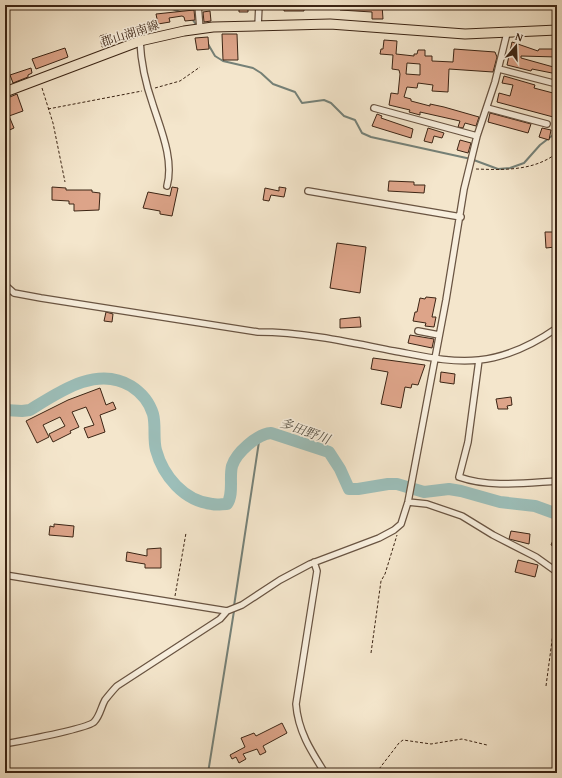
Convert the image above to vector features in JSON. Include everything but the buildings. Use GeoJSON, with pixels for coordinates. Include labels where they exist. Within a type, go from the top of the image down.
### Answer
{"type":"FeatureCollection","features":[{"type":"Feature","properties":{"kind":"main road","name":"郡山湖南線"},"geometry":{"type":"LineString","coordinates":[[5,92],[140,41],[166,34],[200,29],[330,24],[465,34],[557,30]]}},
{"type":"Feature","properties":{"kind":"street"},"geometry":{"type":"LineString","coordinates":[[198,5],[200,29]]}},
{"type":"Feature","properties":{"kind":"street"},"geometry":{"type":"LineString","coordinates":[[258,26],[259,5]]}},
{"type":"Feature","properties":{"kind":"street"},"geometry":{"type":"LineString","coordinates":[[5,744],[90,725],[96,719],[105,701],[117,686],[220,619],[227,611],[242,605],[280,580],[314,562],[379,538],[399,527],[404,519],[408,502],[469,168],[499,69],[507,33]]}},
{"type":"Feature","properties":{"kind":"street"},"geometry":{"type":"LineString","coordinates":[[140,41],[148,90],[161,130],[166,154],[169,174],[167,186]]}},
{"type":"Feature","properties":{"kind":"street"},"geometry":{"type":"LineString","coordinates":[[499,69],[557,84]]}},
{"type":"Feature","properties":{"kind":"street"},"geometry":{"type":"LineString","coordinates":[[374,108],[478,136]]}},
{"type":"Feature","properties":{"kind":"street"},"geometry":{"type":"LineString","coordinates":[[487,108],[547,124]]}},
{"type":"Feature","properties":{"kind":"street"},"geometry":{"type":"LineString","coordinates":[[308,191],[461,218]]}},
{"type":"Feature","properties":{"kind":"street"},"geometry":{"type":"LineString","coordinates":[[5,285],[8,291],[41,298],[258,332],[280,332],[328,338],[434,359],[480,360],[518,350],[557,328]]}},
{"type":"Feature","properties":{"kind":"street"},"geometry":{"type":"LineString","coordinates":[[418,331],[439,335]]}},
{"type":"Feature","properties":{"kind":"street"},"geometry":{"type":"LineString","coordinates":[[480,360],[468,442],[459,477],[472,482],[498,484],[557,481]]}},
{"type":"Feature","properties":{"kind":"street"},"geometry":{"type":"LineString","coordinates":[[408,502],[427,504],[462,516],[493,535],[536,557],[557,572]]}},
{"type":"Feature","properties":{"kind":"street"},"geometry":{"type":"LineString","coordinates":[[314,562],[318,571],[296,704],[297,718],[306,743],[325,773]]}},
{"type":"Feature","properties":{"kind":"street"},"geometry":{"type":"LineString","coordinates":[[5,575],[227,611]]}},
{"type":"Feature","properties":{"kind":"path"},"geometry":{"type":"LineString","coordinates":[[48,109],[148,90],[180,81],[200,67]]}},
{"type":"Feature","properties":{"kind":"path"},"geometry":{"type":"LineString","coordinates":[[40,79],[64,182]]}},
{"type":"Feature","properties":{"kind":"path"},"geometry":{"type":"LineString","coordinates":[[469,168],[511,170],[538,163],[557,153]]}},
{"type":"Feature","properties":{"kind":"path"},"geometry":{"type":"LineString","coordinates":[[371,653],[380,581],[387,568],[399,527]]}},
{"type":"Feature","properties":{"kind":"path"},"geometry":{"type":"LineString","coordinates":[[174,602],[186,533]]}},
{"type":"Feature","properties":{"kind":"path"},"geometry":{"type":"LineString","coordinates":[[546,686],[557,603]]}},
{"type":"Feature","properties":{"kind":"path"},"geometry":{"type":"LineString","coordinates":[[376,773],[403,740],[431,744],[462,739],[487,745]]}},
{"type":"Feature","properties":{"kind":"waterway"},"geometry":{"type":"LineString","coordinates":[[167,5],[170,8],[180,12]]}},
{"type":"Feature","properties":{"kind":"waterway"},"geometry":{"type":"LineString","coordinates":[[192,19],[198,27]]}},
{"type":"Feature","properties":{"kind":"waterway"},"geometry":{"type":"LineString","coordinates":[[208,44],[215,56],[223,61],[253,68],[273,84],[295,92],[302,103],[324,100],[331,103],[344,116],[355,120],[362,133],[371,137],[471,159],[498,169],[510,168],[524,163],[540,145],[557,132]]}},
{"type":"Feature","properties":{"kind":"waterway","name":"多田野川"},"geometry":{"type":"LineString","coordinates":[[5,410],[30,410],[79,383],[105,378],[118,380],[131,386],[139,392],[149,405],[154,418],[156,450],[159,460],[169,478],[176,486],[192,498],[212,504],[227,504],[231,491],[231,471],[234,461],[242,450],[254,440],[265,434],[271,433],[329,452],[340,469],[349,489],[388,484],[397,484],[424,492],[449,489],[500,502],[535,506],[557,514]]}},
{"type":"Feature","properties":{"kind":"waterway"},"geometry":{"type":"LineString","coordinates":[[234,606],[260,435]]}},
{"type":"Feature","properties":{"kind":"waterway"},"geometry":{"type":"LineString","coordinates":[[208,773],[234,611]]}}]}
